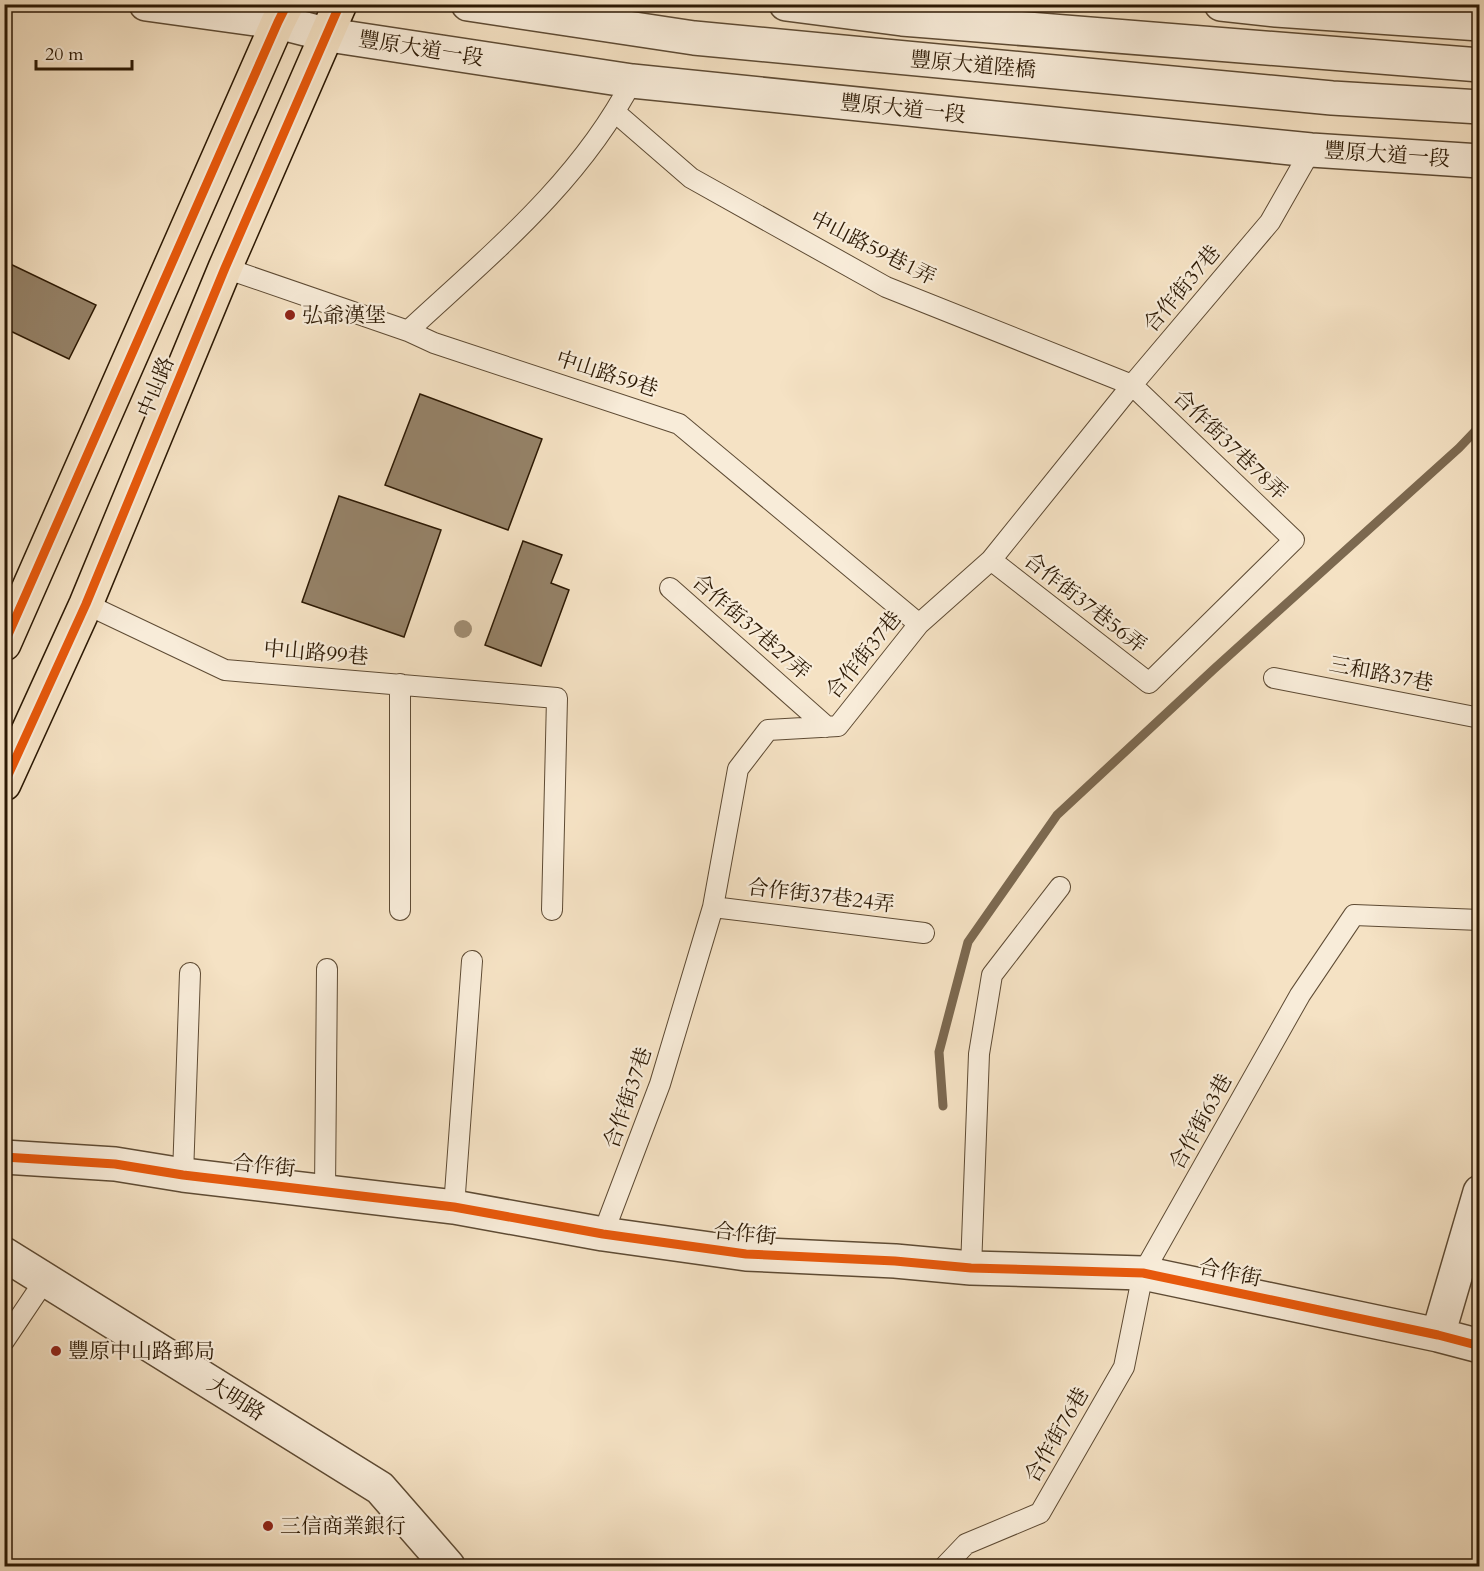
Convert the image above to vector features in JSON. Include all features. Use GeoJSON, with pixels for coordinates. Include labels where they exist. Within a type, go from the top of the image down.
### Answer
{"type":"FeatureCollection","features":[{"type":"Feature","properties":{"kind":"main road","name":"中山路"},"geometry":{"type":"LineString","coordinates":[[4,783],[86,604],[225,268],[329,34],[340,4]]}},
{"type":"Feature","properties":{"kind":"main road","name":"中山路"},"geometry":{"type":"LineString","coordinates":[[4,644],[283,13]]}},
{"type":"Feature","properties":{"kind":"street"},"geometry":{"type":"LineString","coordinates":[[146,4],[283,13]]}},
{"type":"Feature","properties":{"kind":"street"},"geometry":{"type":"LineString","coordinates":[[225,4],[283,13]]}},
{"type":"Feature","properties":{"kind":"street","name":"豐原大道陸橋"},"geometry":{"type":"LineString","coordinates":[[468,4],[706,39],[1332,98],[1479,107]]}},
{"type":"Feature","properties":{"kind":"street","name":"豐原大道陸橋"},"geometry":{"type":"LineString","coordinates":[[786,4],[902,19],[1479,65]]}},
{"type":"Feature","properties":{"kind":"street"},"geometry":{"type":"LineString","coordinates":[[1221,4],[1479,24]]}},
{"type":"Feature","properties":{"kind":"street","name":"豐原大道一段"},"geometry":{"type":"LineString","coordinates":[[283,13],[329,34],[632,81],[1311,150],[1472,164]]}},
{"type":"Feature","properties":{"kind":"street","name":"合作街"},"geometry":{"type":"LineString","coordinates":[[4,1157],[115,1164],[183,1175],[325,1190],[454,1207],[603,1234],[746,1254],[895,1261],[971,1268],[1143,1273],[1438,1335],[1479,1346]]}},
{"type":"Feature","properties":{"kind":"street"},"geometry":{"type":"LineString","coordinates":[[1438,1335],[1479,1192]]}},
{"type":"Feature","properties":{"kind":"street","name":"大明路"},"geometry":{"type":"LineString","coordinates":[[4,1254],[380,1488],[448,1566]]}},
{"type":"Feature","properties":{"kind":"lane"},"geometry":{"type":"LineString","coordinates":[[408,331],[519,229],[587,153],[616,113],[632,81]]}},
{"type":"Feature","properties":{"kind":"lane","name":"中山路59巷1弄"},"geometry":{"type":"LineString","coordinates":[[616,113],[691,178],[886,286],[1132,384]]}},
{"type":"Feature","properties":{"kind":"lane","name":"合作街37巷"},"geometry":{"type":"LineString","coordinates":[[603,1234],[660,1084],[713,907],[738,769],[768,729],[838,726],[919,624],[991,560],[1132,384],[1270,222],[1311,150]]}},
{"type":"Feature","properties":{"kind":"lane","name":"中山路59巷"},"geometry":{"type":"LineString","coordinates":[[225,268],[408,331],[434,343],[679,424],[919,624]]}},
{"type":"Feature","properties":{"kind":"lane","name":"合作街37巷78弄"},"geometry":{"type":"LineString","coordinates":[[1132,384],[1294,540],[1149,683]]}},
{"type":"Feature","properties":{"kind":"lane","name":"合作街37巷56弄"},"geometry":{"type":"LineString","coordinates":[[991,560],[1149,683]]}},
{"type":"Feature","properties":{"kind":"lane","name":"合作街37巷27弄"},"geometry":{"type":"LineString","coordinates":[[670,588],[827,727]]}},
{"type":"Feature","properties":{"kind":"lane","name":"中山路99巷"},"geometry":{"type":"LineString","coordinates":[[86,604],[225,670],[557,698],[552,910]]}},
{"type":"Feature","properties":{"kind":"lane","name":"三和路37巷"},"geometry":{"type":"LineString","coordinates":[[1274,678],[1479,718]]}},
{"type":"Feature","properties":{"kind":"lane"},"geometry":{"type":"LineString","coordinates":[[400,684],[400,910]]}},
{"type":"Feature","properties":{"kind":"lane"},"geometry":{"type":"LineString","coordinates":[[971,1268],[979,1054],[992,975],[1060,887]]}},
{"type":"Feature","properties":{"kind":"lane","name":"合作街37巷24弄"},"geometry":{"type":"LineString","coordinates":[[713,907],[924,933]]}},
{"type":"Feature","properties":{"kind":"lane","name":"合作街63巷"},"geometry":{"type":"LineString","coordinates":[[1143,1273],[1300,995],[1354,915],[1479,920]]}},
{"type":"Feature","properties":{"kind":"lane"},"geometry":{"type":"LineString","coordinates":[[454,1207],[472,962]]}},
{"type":"Feature","properties":{"kind":"lane"},"geometry":{"type":"LineString","coordinates":[[325,1190],[327,969]]}},
{"type":"Feature","properties":{"kind":"lane"},"geometry":{"type":"LineString","coordinates":[[183,1175],[190,973]]}},
{"type":"Feature","properties":{"kind":"lane","name":"合作街76巷"},"geometry":{"type":"LineString","coordinates":[[945,1566],[966,1544],[1040,1513],[1124,1367],[1143,1273]]}},
{"type":"Feature","properties":{"kind":"lane"},"geometry":{"type":"LineString","coordinates":[[4,1341],[45,1280]]}},
{"type":"Feature","properties":{"kind":"building"},"geometry":{"type":"Polygon","coordinates":[[[4,261],[96,305],[69,359],[4,328],[4,261]]]}},
{"type":"Feature","properties":{"kind":"building"},"geometry":{"type":"Polygon","coordinates":[[[420,394],[542,439],[508,530],[385,485],[420,394]]]}},
{"type":"Feature","properties":{"kind":"building"},"geometry":{"type":"Polygon","coordinates":[[[339,496],[441,530],[404,637],[302,602],[339,496]]]}},
{"type":"Feature","properties":{"kind":"building"},"geometry":{"type":"Polygon","coordinates":[[[523,541],[562,555],[551,583],[569,590],[541,666],[485,645],[523,541]]]}},
{"type":"Feature","properties":{"kind":"waterway"},"geometry":{"type":"LineString","coordinates":[[943,1106],[939,1052],[968,942],[1057,815],[1214,669],[1459,448],[1480,426]]}},
{"type":"Feature","properties":{"kind":"cycle path"},"geometry":{"type":"LineString","coordinates":[[4,644],[287,4]]}},
{"type":"Feature","properties":{"kind":"cycle path"},"geometry":{"type":"LineString","coordinates":[[4,784],[86,604],[225,268],[340,4]]}},
{"type":"Feature","properties":{"kind":"cycle path"},"geometry":{"type":"LineString","coordinates":[[4,1157],[115,1164],[183,1175],[454,1207],[603,1234],[746,1254],[895,1261],[971,1268],[1143,1273],[1438,1335],[1480,1346]]}},
{"type":"Feature","properties":{"kind":"place","name":"弘爺漢堡"},"geometry":{"type":"Point","coordinates":[290,315]}},
{"type":"Feature","properties":{"kind":"place","name":"豐原中山路郵局"},"geometry":{"type":"Point","coordinates":[56,1351]}},
{"type":"Feature","properties":{"kind":"place","name":"三信商業銀行"},"geometry":{"type":"Point","coordinates":[268,1526]}}]}
